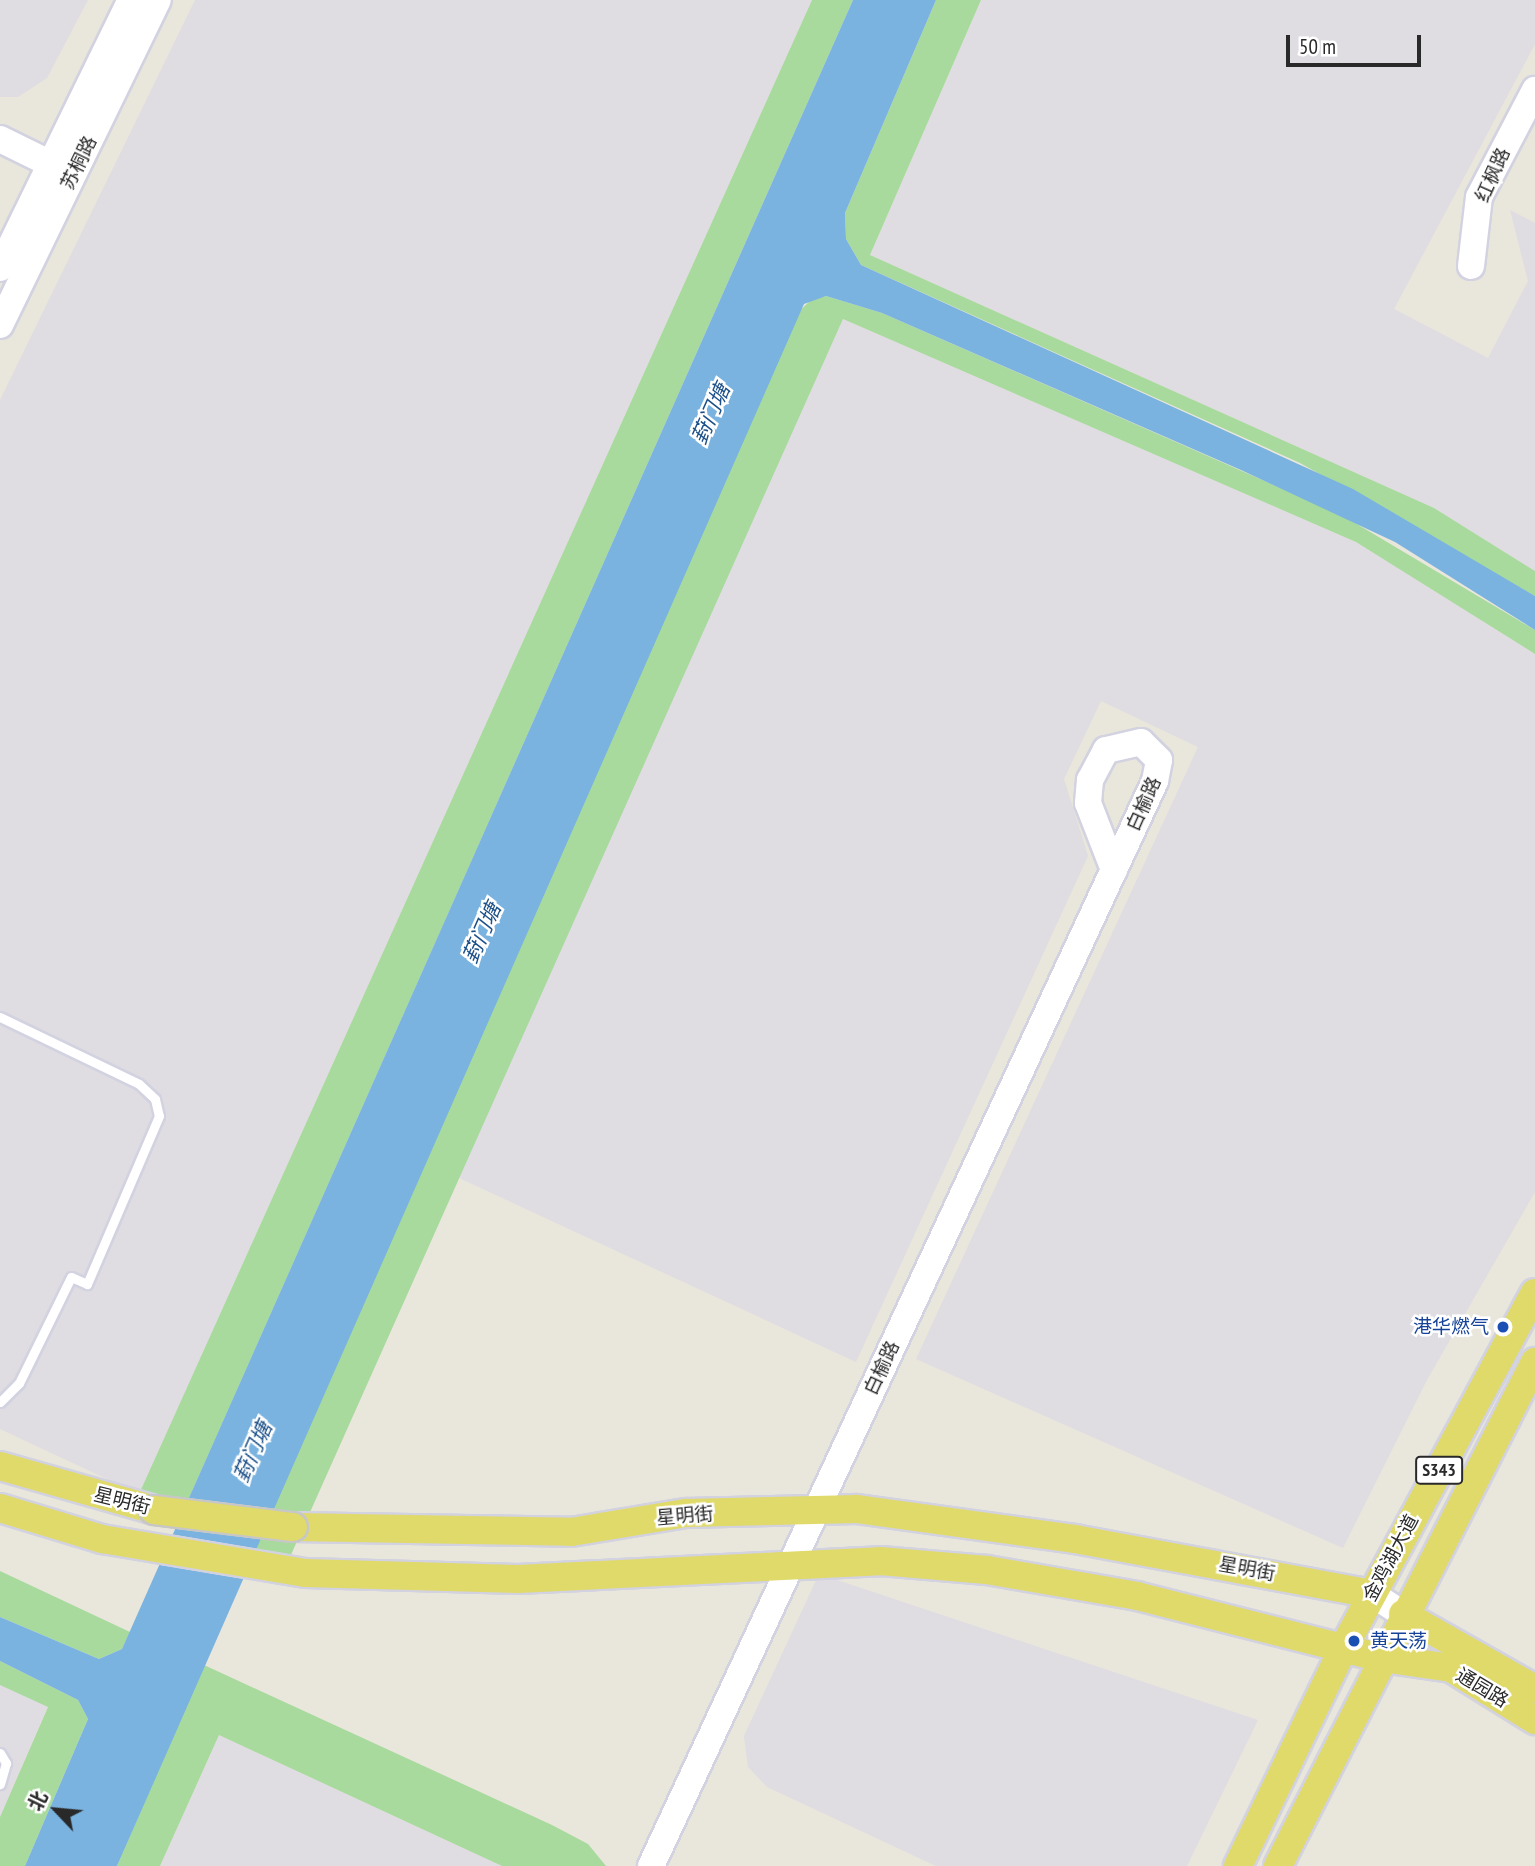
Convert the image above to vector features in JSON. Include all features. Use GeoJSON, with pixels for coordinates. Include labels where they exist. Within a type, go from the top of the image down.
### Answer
{"type":"FeatureCollection","features":[{"type":"Feature","properties":{"kind":"main road","name":"金鸡湖大道"},"geometry":{"type":"LineString","coordinates":[[1238,1866],[1344,1647],[1535,1293]]}},
{"type":"Feature","properties":{"kind":"main road","name":"金鸡湖大道"},"geometry":{"type":"LineString","coordinates":[[1278,1866],[1403,1614],[1535,1362]]}},
{"type":"Feature","properties":{"kind":"main road","name":"星明街"},"geometry":{"type":"LineString","coordinates":[[0,1466],[154,1510],[293,1527],[571,1532],[686,1513],[857,1509],[1075,1539],[1372,1594]]}},
{"type":"Feature","properties":{"kind":"main road","name":"星明街"},"geometry":{"type":"LineString","coordinates":[[0,1508],[141,1545],[273,1567],[518,1579],[792,1563],[880,1561],[987,1570],[1137,1596],[1344,1647]]}},
{"type":"Feature","properties":{"kind":"main road","name":"通园路"},"geometry":{"type":"LineString","coordinates":[[1403,1614],[1535,1689]]}},
{"type":"Feature","properties":{"kind":"main road","name":"通园路"},"geometry":{"type":"LineString","coordinates":[[1344,1647],[1382,1658],[1451,1668],[1535,1720]]}},
{"type":"Feature","properties":{"kind":"street","name":"苏桐路"},"geometry":{"type":"LineString","coordinates":[[0,325],[131,0]]}},
{"type":"Feature","properties":{"kind":"street","name":"苏桐路"},"geometry":{"type":"LineString","coordinates":[[0,268],[62,170],[158,0]]}},
{"type":"Feature","properties":{"kind":"street","name":"红枫路"},"geometry":{"type":"LineString","coordinates":[[1471,267],[1479,197],[1535,90]]}},
{"type":"Feature","properties":{"kind":"street"},"geometry":{"type":"LineString","coordinates":[[0,139],[62,170]]}},
{"type":"Feature","properties":{"kind":"street","name":"白榆路"},"geometry":{"type":"LineString","coordinates":[[651,1866],[1114,870]]}},
{"type":"Feature","properties":{"kind":"street","name":"通园路"},"geometry":{"type":"LineString","coordinates":[[1372,1594],[1403,1614]]}},
{"type":"Feature","properties":{"kind":"lane"},"geometry":{"type":"LineString","coordinates":[[0,1017],[139,1084],[155,1099],[159,1116],[87,1284],[71,1277],[23,1377],[0,1402]]}},
{"type":"Feature","properties":{"kind":"lane"},"geometry":{"type":"LineString","coordinates":[[0,1753],[6,1763],[0,1784]]}},
{"type":"Feature","properties":{"kind":"shaded area"},"geometry":{"type":"Polygon","coordinates":[[[0,0],[88,0],[47,78],[18,97],[0,97],[0,0]]]}},
{"type":"Feature","properties":{"kind":"shaded area"},"geometry":{"type":"Polygon","coordinates":[[[195,0],[812,0],[139,1494],[0,1429],[0,400],[195,0]]]}},
{"type":"Feature","properties":{"kind":"shaded area"},"geometry":{"type":"Polygon","coordinates":[[[981,0],[1535,0],[1535,44],[1394,309],[1488,358],[1528,281],[1510,210],[1535,223],[1535,571],[1434,508],[870,255],[981,0]]]}},
{"type":"Feature","properties":{"kind":"shaded area"},"geometry":{"type":"Polygon","coordinates":[[[843,319],[1356,542],[1535,654],[1535,1192],[1427,1380],[1343,1548],[916,1359],[1198,747],[1101,701],[1064,779],[1088,856],[856,1362],[457,1177],[843,319]]]}},
{"type":"Feature","properties":{"kind":"shaded area"},"geometry":{"type":"Polygon","coordinates":[[[819,1574],[1258,1720],[1187,1866],[936,1866],[767,1787],[748,1767],[744,1736],[819,1574]]]}},
{"type":"Feature","properties":{"kind":"shaded area"},"geometry":{"type":"Polygon","coordinates":[[[0,1685],[48,1706],[0,1817],[0,1685]]]}},
{"type":"Feature","properties":{"kind":"shaded area"},"geometry":{"type":"Polygon","coordinates":[[[219,1735],[502,1866],[160,1866],[219,1735]]]}},
{"type":"Feature","properties":{"kind":"green space"},"geometry":{"type":"Polygon","coordinates":[[[812,0],[853,0],[182,1514],[139,1494],[812,0]]]}},
{"type":"Feature","properties":{"kind":"green space"},"geometry":{"type":"Polygon","coordinates":[[[936,0],[981,0],[870,255],[1434,508],[1535,571],[1535,596],[1300,463],[861,265],[846,239],[845,213],[936,0]]]}},
{"type":"Feature","properties":{"kind":"green space"},"geometry":{"type":"Polygon","coordinates":[[[826,296],[882,313],[1340,514],[1535,630],[1535,654],[1356,542],[843,319],[286,1566],[253,1553],[794,316],[811,300],[826,296]]]}},
{"type":"Feature","properties":{"kind":"green space"},"geometry":{"type":"Polygon","coordinates":[[[0,1571],[130,1632],[122,1649],[99,1659],[0,1617],[0,1571]]]}},
{"type":"Feature","properties":{"kind":"green space"},"geometry":{"type":"Polygon","coordinates":[[[0,1661],[78,1700],[88,1719],[25,1866],[0,1866],[0,1817],[48,1707],[0,1685],[0,1661]]]}},
{"type":"Feature","properties":{"kind":"green space"},"geometry":{"type":"Polygon","coordinates":[[[204,1665],[552,1825],[588,1844],[606,1866],[502,1866],[219,1735],[160,1866],[117,1866],[204,1665]]]}},
{"type":"Feature","properties":{"kind":"water","name":"葑门塘"},"geometry":{"type":"Polygon","coordinates":[[[853,0],[936,0],[845,213],[846,239],[861,265],[1353,489],[1535,596],[1535,630],[1395,542],[1241,470],[882,313],[826,296],[804,304],[117,1866],[25,1866],[88,1719],[78,1700],[0,1661],[0,1617],[99,1659],[122,1649],[853,0]]]}},
{"type":"Feature","properties":{"kind":"place","name":"港华燃气"},"geometry":{"type":"Point","coordinates":[1503,1327]}},
{"type":"Feature","properties":{"kind":"place","name":"黄天荡"},"geometry":{"type":"Point","coordinates":[1354,1641]}}]}
